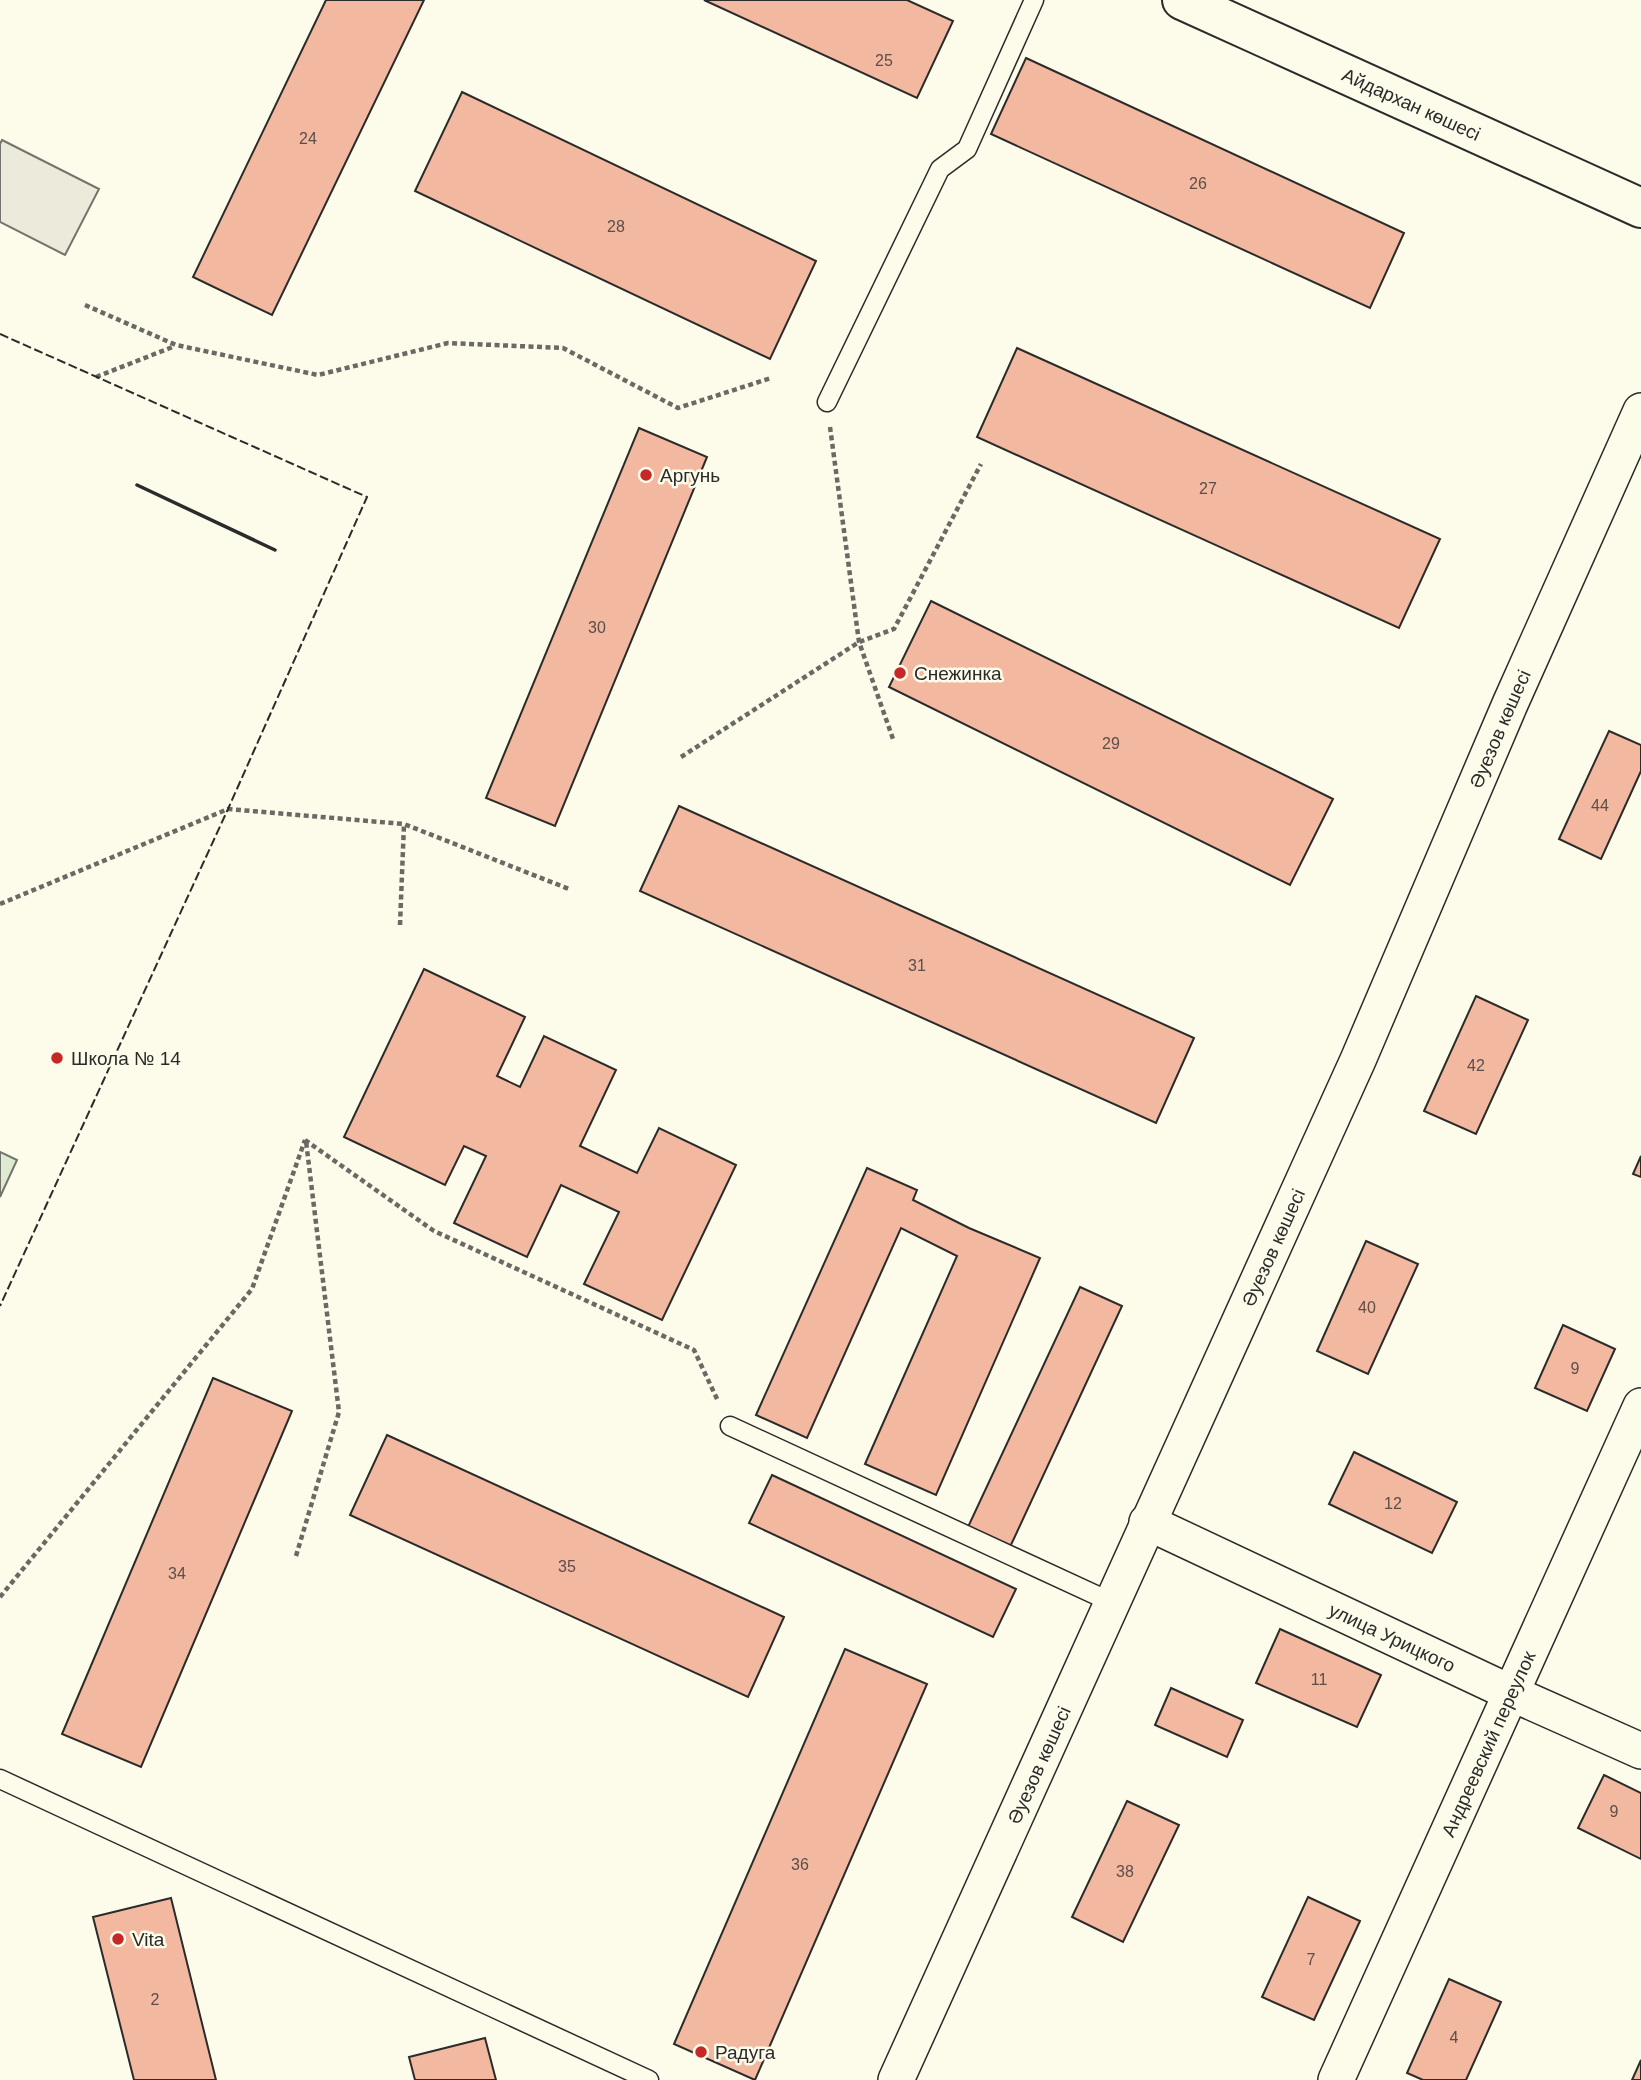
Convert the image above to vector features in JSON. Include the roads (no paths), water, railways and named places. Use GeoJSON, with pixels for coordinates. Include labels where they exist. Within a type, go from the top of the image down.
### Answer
{"type":"FeatureCollection","features":[{"type":"Feature","properties":{"kind":"street","name":"Айдархан көшесі"},"geometry":{"type":"LineString","coordinates":[[1182,0],[1641,208]]}},
{"type":"Feature","properties":{"kind":"street","name":"Әуезов көшесі"},"geometry":{"type":"LineString","coordinates":[[896,2080],[1357,1060],[1515,691],[1641,411]]}},
{"type":"Feature","properties":{"kind":"street","name":"Андреевский переулок"},"geometry":{"type":"LineString","coordinates":[[1336,2080],[1641,1406]]}},
{"type":"Feature","properties":{"kind":"street","name":"улица Урицкого"},"geometry":{"type":"LineString","coordinates":[[1147,1522],[1641,1751]]}},
{"type":"Feature","properties":{"kind":"lane"},"geometry":{"type":"LineString","coordinates":[[827,402],[940,169],[967,149],[1034,0]]}},
{"type":"Feature","properties":{"kind":"lane"},"geometry":{"type":"LineString","coordinates":[[730,1426],[1111,1602]]}},
{"type":"Feature","properties":{"kind":"lane"},"geometry":{"type":"LineString","coordinates":[[0,1779],[649,2080]]}},
{"type":"Feature","properties":{"kind":"place","name":"Аргунь"},"geometry":{"type":"Point","coordinates":[646,475]}},
{"type":"Feature","properties":{"kind":"place","name":"Снежинка"},"geometry":{"type":"Point","coordinates":[900,673]}},
{"type":"Feature","properties":{"kind":"place","name":"Школа № 14"},"geometry":{"type":"Point","coordinates":[57,1058]}},
{"type":"Feature","properties":{"kind":"place","name":"Vita"},"geometry":{"type":"Point","coordinates":[118,1939]}},
{"type":"Feature","properties":{"kind":"place","name":"Радуга"},"geometry":{"type":"Point","coordinates":[701,2052]}}]}
